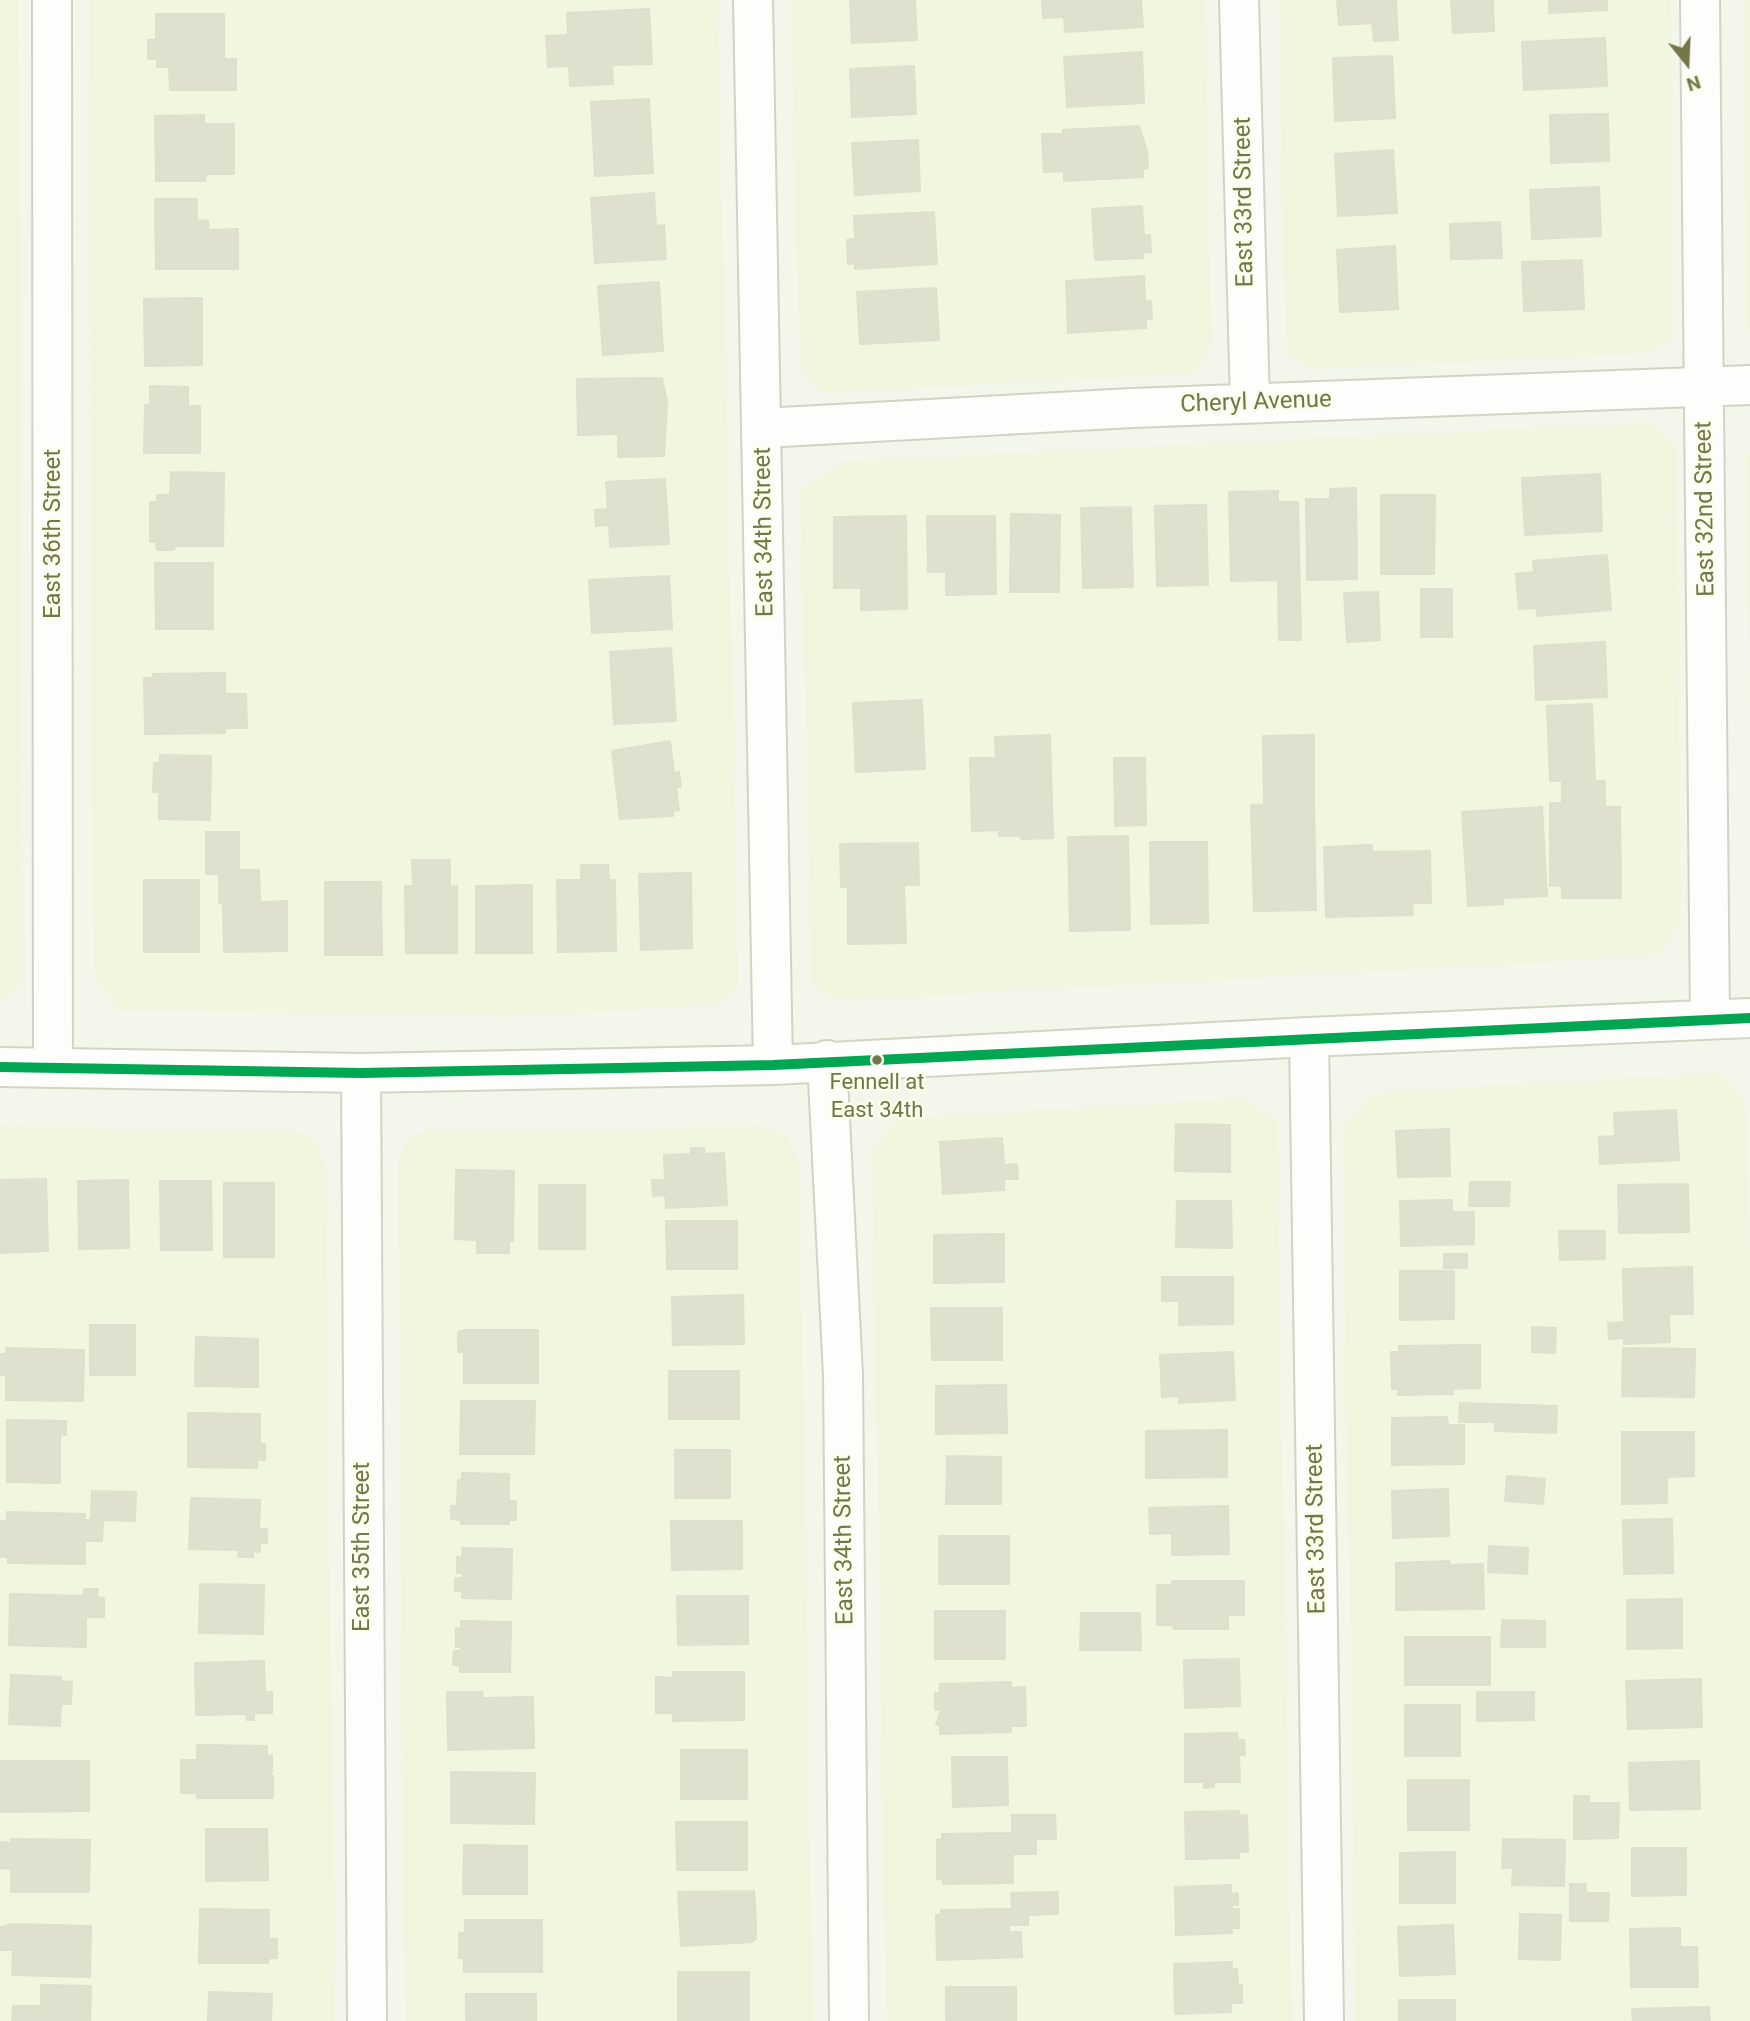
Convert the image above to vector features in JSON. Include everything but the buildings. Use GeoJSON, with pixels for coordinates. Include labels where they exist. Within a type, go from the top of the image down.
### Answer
{"type":"FeatureCollection","features":[{"type":"Feature","properties":{"kind":"street","name":"East 36th Street"},"geometry":{"type":"LineString","coordinates":[[52,0],[53,1068]]}},
{"type":"Feature","properties":{"kind":"street","name":"East 34th Street"},"geometry":{"type":"LineString","coordinates":[[753,0],[763,428],[772,1065]]}},
{"type":"Feature","properties":{"kind":"street","name":"East 33rd Street"},"geometry":{"type":"LineString","coordinates":[[1240,0],[1250,403]]}},
{"type":"Feature","properties":{"kind":"street","name":"East 32nd Street"},"geometry":{"type":"LineString","coordinates":[[1700,0],[1710,1019]]}},
{"type":"Feature","properties":{"kind":"street","name":"Cheryl Avenue"},"geometry":{"type":"LineString","coordinates":[[763,428],[1250,403],[1750,385]]}},
{"type":"Feature","properties":{"kind":"street"},"geometry":{"type":"LineString","coordinates":[[0,1067],[361,1073],[772,1065],[827,1060],[1750,1018]]}},
{"type":"Feature","properties":{"kind":"street","name":"East 33rd Street"},"geometry":{"type":"LineString","coordinates":[[1309,1037],[1324,2021]]}},
{"type":"Feature","properties":{"kind":"street","name":"East 34th Street"},"geometry":{"type":"LineString","coordinates":[[827,1060],[843,1375],[849,2021]]}},
{"type":"Feature","properties":{"kind":"street","name":"East 35th Street"},"geometry":{"type":"LineString","coordinates":[[361,1073],[367,2021]]}},
{"type":"Feature","properties":{"kind":"shaded area"},"geometry":{"type":"Polygon","coordinates":[[[0,0],[19,0],[22,984],[0,1002],[0,0]]]}},
{"type":"Feature","properties":{"kind":"shaded area"},"geometry":{"type":"Polygon","coordinates":[[[89,0],[718,0],[739,985],[716,1005],[508,1015],[117,1009],[93,970],[89,0]]]}},
{"type":"Feature","properties":{"kind":"shaded area"},"geometry":{"type":"Polygon","coordinates":[[[791,0],[1205,0],[1212,345],[1195,373],[824,392],[799,368],[791,0]]]}},
{"type":"Feature","properties":{"kind":"shaded area"},"geometry":{"type":"Polygon","coordinates":[[[1278,0],[1671,0],[1674,336],[1649,352],[1310,369],[1286,352],[1278,0]]]}},
{"type":"Feature","properties":{"kind":"shaded area"},"geometry":{"type":"Polygon","coordinates":[[[1743,0],[1750,0],[1750,331],[1746,327],[1743,0]]]}},
{"type":"Feature","properties":{"kind":"shaded area"},"geometry":{"type":"Polygon","coordinates":[[[1650,423],[1676,449],[1681,919],[1660,955],[838,1000],[812,984],[800,489],[844,462],[1650,423]]]}},
{"type":"Feature","properties":{"kind":"shaded area"},"geometry":{"type":"Polygon","coordinates":[[[1750,450],[1750,717],[1746,456],[1750,450]]]}},
{"type":"Feature","properties":{"kind":"shaded area"},"geometry":{"type":"Polygon","coordinates":[[[1720,1074],[1746,1101],[1750,1280],[1750,2021],[1356,2021],[1342,1128],[1375,1093],[1720,1074]]]}},
{"type":"Feature","properties":{"kind":"shaded area"},"geometry":{"type":"Polygon","coordinates":[[[1247,1099],[1277,1122],[1292,2021],[886,2021],[872,1153],[898,1119],[1247,1099]]]}},
{"type":"Feature","properties":{"kind":"shaded area"},"geometry":{"type":"Polygon","coordinates":[[[0,1127],[290,1131],[313,1137],[326,1166],[335,2021],[0,2021],[0,1127]]]}},
{"type":"Feature","properties":{"kind":"shaded area"},"geometry":{"type":"Polygon","coordinates":[[[762,1127],[785,1134],[800,1163],[813,2021],[405,2021],[397,1162],[407,1140],[426,1132],[762,1127]]]}},
{"type":"Feature","properties":{"kind":"transit line"},"geometry":{"type":"LineString","coordinates":[[0,1067],[361,1073],[773,1065],[1750,1018]]}},
{"type":"Feature","properties":{"kind":"place","name":"Fennell at East 34th"},"geometry":{"type":"Point","coordinates":[877,1060]}}]}
